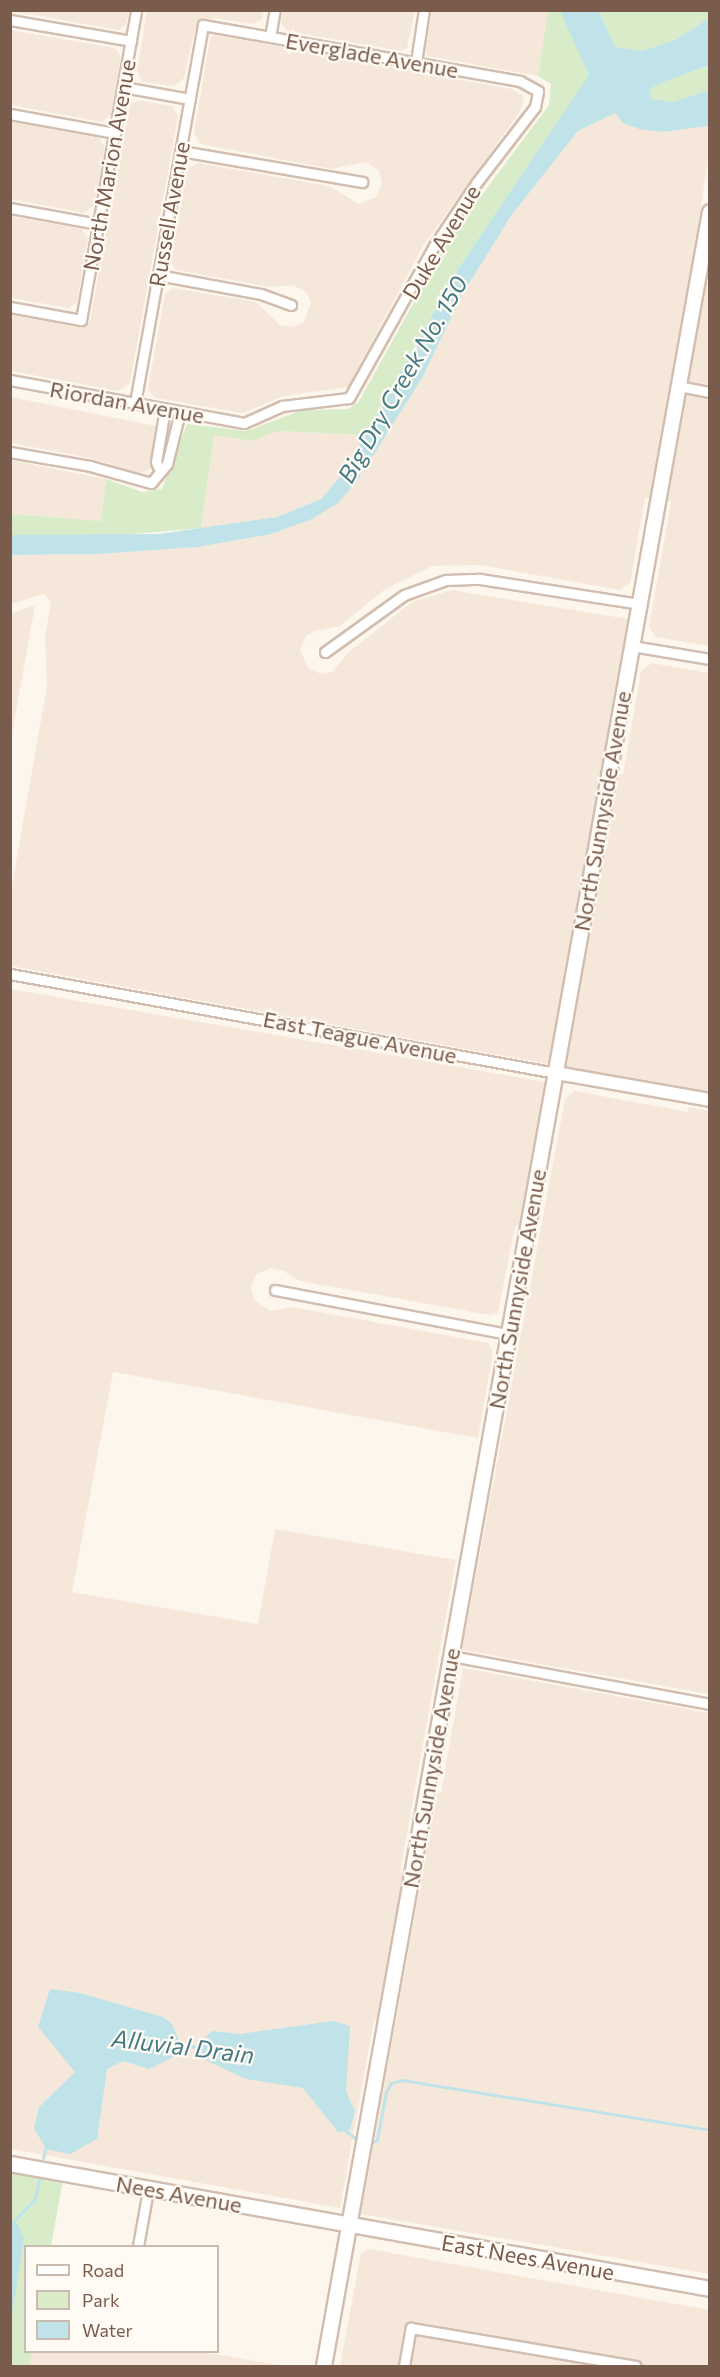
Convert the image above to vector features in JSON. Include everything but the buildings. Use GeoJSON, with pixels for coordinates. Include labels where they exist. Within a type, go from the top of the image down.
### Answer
{"type":"FeatureCollection","features":[{"type":"Feature","properties":{"kind":"main road","name":"North Sunnyside Avenue"},"geometry":{"type":"LineString","coordinates":[[324,2367],[710,212]]}},
{"type":"Feature","properties":{"kind":"main road","name":"Nees Avenue"},"geometry":{"type":"LineString","coordinates":[[10,2164],[348,2224]]}},
{"type":"Feature","properties":{"kind":"main road","name":"East Nees Avenue"},"geometry":{"type":"LineString","coordinates":[[348,2224],[710,2289]]}},
{"type":"Feature","properties":{"kind":"street","name":"North Marion Avenue"},"geometry":{"type":"LineString","coordinates":[[10,307],[81,320],[136,10]]}},
{"type":"Feature","properties":{"kind":"street"},"geometry":{"type":"LineString","coordinates":[[270,37],[275,10]]}},
{"type":"Feature","properties":{"kind":"street"},"geometry":{"type":"LineString","coordinates":[[416,62],[424,10]]}},
{"type":"Feature","properties":{"kind":"street"},"geometry":{"type":"LineString","coordinates":[[10,20],[131,42]]}},
{"type":"Feature","properties":{"kind":"street","name":"Everglade Avenue"},"geometry":{"type":"LineString","coordinates":[[203,26],[520,81],[538,91]]}},
{"type":"Feature","properties":{"kind":"street","name":"Russell Avenue"},"geometry":{"type":"LineString","coordinates":[[135,403],[203,26]]}},
{"type":"Feature","properties":{"kind":"street"},"geometry":{"type":"LineString","coordinates":[[123,87],[190,99]]}},
{"type":"Feature","properties":{"kind":"street","name":"Duke Avenue"},"geometry":{"type":"LineString","coordinates":[[244,423],[282,405],[349,398],[435,246],[477,182],[535,108],[538,91]]}},
{"type":"Feature","properties":{"kind":"street"},"geometry":{"type":"LineString","coordinates":[[10,114],[115,133]]}},
{"type":"Feature","properties":{"kind":"street"},"geometry":{"type":"LineString","coordinates":[[181,151],[362,182]]}},
{"type":"Feature","properties":{"kind":"street"},"geometry":{"type":"LineString","coordinates":[[10,208],[98,224]]}},
{"type":"Feature","properties":{"kind":"street"},"geometry":{"type":"LineString","coordinates":[[158,275],[261,294],[291,305]]}},
{"type":"Feature","properties":{"kind":"street","name":"Riordan Avenue"},"geometry":{"type":"LineString","coordinates":[[10,380],[244,423]]}},
{"type":"Feature","properties":{"kind":"street"},"geometry":{"type":"LineString","coordinates":[[678,386],[710,392]]}},
{"type":"Feature","properties":{"kind":"street"},"geometry":{"type":"LineString","coordinates":[[160,471],[156,462],[165,409]]}},
{"type":"Feature","properties":{"kind":"street"},"geometry":{"type":"LineString","coordinates":[[10,452],[90,466],[151,483],[167,464],[170,447],[175,441],[180,411]]}},
{"type":"Feature","properties":{"kind":"street"},"geometry":{"type":"LineString","coordinates":[[159,445],[170,447]]}},
{"type":"Feature","properties":{"kind":"street"},"geometry":{"type":"LineString","coordinates":[[325,652],[404,595],[446,580],[480,579],[639,604]]}},
{"type":"Feature","properties":{"kind":"street"},"geometry":{"type":"LineString","coordinates":[[632,646],[710,659]]}},
{"type":"Feature","properties":{"kind":"street","name":"East Teague Avenue"},"geometry":{"type":"LineString","coordinates":[[10,974],[710,1100]]}},
{"type":"Feature","properties":{"kind":"street"},"geometry":{"type":"LineString","coordinates":[[275,1290],[508,1334]]}},
{"type":"Feature","properties":{"kind":"street"},"geometry":{"type":"LineString","coordinates":[[451,1656],[710,1704]]}},
{"type":"Feature","properties":{"kind":"street"},"geometry":{"type":"LineString","coordinates":[[138,2245],[148,2190]]}},
{"type":"Feature","properties":{"kind":"street"},"geometry":{"type":"LineString","coordinates":[[404,2367],[411,2328],[636,2367]]}},
{"type":"Feature","properties":{"kind":"shaded area"},"geometry":{"type":"Polygon","coordinates":[[[283,10],[415,11],[407,48],[401,51],[287,31],[281,23],[283,10]]]}},
{"type":"Feature","properties":{"kind":"shaded area"},"geometry":{"type":"Polygon","coordinates":[[[548,10],[538,76],[428,56],[425,52],[432,11],[548,10]]]}},
{"type":"Feature","properties":{"kind":"shaded area"},"geometry":{"type":"Polygon","coordinates":[[[11,11],[129,11],[126,24],[119,30],[11,11]]]}},
{"type":"Feature","properties":{"kind":"shaded area"},"geometry":{"type":"Polygon","coordinates":[[[147,11],[264,11],[262,19],[254,24],[215,18],[196,25],[184,78],[174,86],[142,82],[137,71],[147,11]]]}},
{"type":"Feature","properties":{"kind":"shaded area"},"geometry":{"type":"Polygon","coordinates":[[[10,30],[115,48],[121,57],[112,114],[102,122],[11,105],[10,30]]]}},
{"type":"Feature","properties":{"kind":"shaded area"},"geometry":{"type":"Polygon","coordinates":[[[215,35],[512,89],[522,95],[524,102],[519,113],[423,246],[348,387],[284,396],[243,413],[155,398],[148,389],[165,294],[173,288],[256,302],[280,325],[292,327],[304,322],[311,303],[306,292],[293,285],[270,287],[176,270],[171,261],[187,169],[197,163],[329,186],[359,204],[376,197],[382,184],[379,170],[365,162],[332,169],[200,144],[194,133],[210,39],[215,35]]]}},
{"type":"Feature","properties":{"kind":"shaded area"},"geometry":{"type":"Polygon","coordinates":[[[138,100],[172,106],[178,116],[130,383],[118,391],[11,371],[11,315],[76,327],[90,321],[130,104],[138,100]]]}},
{"type":"Feature","properties":{"kind":"shaded area"},"geometry":{"type":"Polygon","coordinates":[[[615,113],[623,123],[662,132],[709,126],[709,153],[694,251],[650,498],[645,498],[630,583],[620,590],[480,565],[432,566],[384,590],[340,626],[314,631],[306,636],[300,650],[308,668],[321,674],[332,672],[348,653],[412,602],[452,590],[628,619],[549,1064],[11,966],[11,891],[47,686],[45,638],[51,603],[44,594],[11,604],[11,555],[99,554],[198,547],[272,534],[312,519],[377,449],[422,378],[462,295],[511,216],[578,131],[615,113]]]}},
{"type":"Feature","properties":{"kind":"shaded area"},"geometry":{"type":"Polygon","coordinates":[[[11,122],[99,138],[105,148],[95,204],[84,213],[11,199],[11,122]]]}},
{"type":"Feature","properties":{"kind":"shaded area"},"geometry":{"type":"Polygon","coordinates":[[[10,216],[82,229],[88,239],[77,302],[69,308],[11,298],[10,216]]]}},
{"type":"Feature","properties":{"kind":"shaded area"},"geometry":{"type":"Polygon","coordinates":[[[709,247],[709,646],[656,637],[649,627],[671,502],[663,500],[709,247]]]}},
{"type":"Feature","properties":{"kind":"shaded area"},"geometry":{"type":"Polygon","coordinates":[[[11,397],[156,426],[150,469],[140,474],[90,458],[11,443],[11,397]]]}},
{"type":"Feature","properties":{"kind":"shaded area"},"geometry":{"type":"Polygon","coordinates":[[[278,431],[364,435],[343,473],[321,499],[277,517],[201,528],[214,435],[253,441],[278,431]]]}},
{"type":"Feature","properties":{"kind":"shaded area"},"geometry":{"type":"Polygon","coordinates":[[[10,460],[106,479],[101,521],[11,514],[10,460]]]}},
{"type":"Feature","properties":{"kind":"shaded area"},"geometry":{"type":"Polygon","coordinates":[[[35,605],[11,740],[11,614],[35,605]]]}},
{"type":"Feature","properties":{"kind":"shaded area"},"geometry":{"type":"Polygon","coordinates":[[[652,663],[709,673],[709,1093],[566,1067],[619,774],[623,774],[641,671],[652,663]]]}},
{"type":"Feature","properties":{"kind":"shaded area"},"geometry":{"type":"Polygon","coordinates":[[[10,989],[546,1082],[520,1226],[515,1226],[498,1313],[490,1315],[317,1284],[297,1280],[284,1271],[271,1268],[257,1274],[251,1286],[254,1300],[270,1311],[292,1307],[488,1343],[493,1352],[478,1438],[113,1372],[72,1592],[258,1624],[275,1529],[456,1560],[400,1872],[404,1873],[392,1944],[378,2020],[374,2020],[340,2208],[11,2149],[10,989]]]}},
{"type":"Feature","properties":{"kind":"shaded area"},"geometry":{"type":"Polygon","coordinates":[[[575,1091],[688,1112],[689,1107],[709,1111],[709,1694],[462,1650],[565,1099],[575,1091]]]}},
{"type":"Feature","properties":{"kind":"shaded area"},"geometry":{"type":"Polygon","coordinates":[[[463,1668],[709,1713],[709,2274],[361,2214],[437,1793],[441,1793],[463,1668]]]}},
{"type":"Feature","properties":{"kind":"shaded area"},"geometry":{"type":"Polygon","coordinates":[[[369,2249],[709,2310],[709,2366],[340,2366],[361,2253],[369,2249]]]}},
{"type":"Feature","properties":{"kind":"shaded area"},"geometry":{"type":"Polygon","coordinates":[[[32,2353],[209,2353],[285,2366],[29,2366],[32,2353]]]}},
{"type":"Feature","properties":{"kind":"green space"},"geometry":{"type":"Polygon","coordinates":[[[548,11],[560,11],[590,75],[460,266],[364,435],[278,431],[253,441],[214,435],[201,528],[100,537],[11,535],[11,514],[101,521],[106,479],[142,492],[162,489],[187,424],[247,431],[302,410],[348,409],[358,403],[449,239],[549,105],[551,84],[538,76],[548,11]]]}},
{"type":"Feature","properties":{"kind":"green space"},"geometry":{"type":"Polygon","coordinates":[[[599,11],[709,11],[709,18],[675,40],[641,51],[615,47],[599,11]]]}},
{"type":"Feature","properties":{"kind":"green space"},"geometry":{"type":"Polygon","coordinates":[[[709,65],[709,90],[672,102],[650,99],[649,92],[654,86],[709,65]]]}},
{"type":"Feature","properties":{"kind":"green space"},"geometry":{"type":"Polygon","coordinates":[[[10,2172],[63,2180],[51,2245],[24,2245],[24,2353],[32,2353],[29,2366],[11,2366],[10,2172]]]}},
{"type":"Feature","properties":{"kind":"water","name":"Big Dry Creek No. 150"},"geometry":{"type":"Polygon","coordinates":[[[560,11],[599,11],[615,47],[641,51],[675,40],[709,18],[709,65],[654,86],[649,92],[651,99],[672,102],[709,90],[709,126],[662,132],[639,129],[623,123],[615,113],[578,131],[511,216],[462,295],[422,378],[357,481],[338,503],[312,519],[272,534],[198,547],[99,554],[11,555],[11,535],[159,534],[277,517],[321,499],[343,473],[460,266],[589,75],[560,11]]]}},
{"type":"Feature","properties":{"kind":"water"},"geometry":{"type":"Polygon","coordinates":[[[50,1989],[80,1993],[163,2017],[172,2024],[181,2045],[172,2058],[149,2069],[123,2061],[107,2069],[97,2139],[70,2154],[46,2149],[34,2128],[39,2107],[75,2072],[38,2027],[50,1989]]]}},
{"type":"Feature","properties":{"kind":"water"},"geometry":{"type":"Polygon","coordinates":[[[333,2021],[350,2026],[346,2091],[355,2111],[350,2130],[338,2132],[303,2088],[246,2079],[203,2059],[196,2047],[212,2031],[240,2034],[333,2021]]]}},
{"type":"Feature","properties":{"kind":"water"},"geometry":{"type":"Polygon","coordinates":[[[11,2221],[18,2225],[24,2239],[11,2321],[11,2221]]]}},
{"type":"Feature","properties":{"kind":"waterway","name":"Alluvial Drain"},"geometry":{"type":"LineString","coordinates":[[180,2045],[197,2047]]}},
{"type":"Feature","properties":{"kind":"waterway","name":"Alluvial Drain"},"geometry":{"type":"LineString","coordinates":[[372,2142],[377,2140],[386,2092],[391,2083],[402,2080],[710,2130]]}},
{"type":"Feature","properties":{"kind":"waterway","name":"Alluvial Drain"},"geometry":{"type":"LineString","coordinates":[[343,2129],[355,2138]]}},
{"type":"Feature","properties":{"kind":"waterway","name":"Alluvial Drain"},"geometry":{"type":"LineString","coordinates":[[43,2158],[46,2146]]}},
{"type":"Feature","properties":{"kind":"waterway","name":"Alluvial Drain"},"geometry":{"type":"LineString","coordinates":[[10,2225],[35,2199],[40,2175]]}}]}
